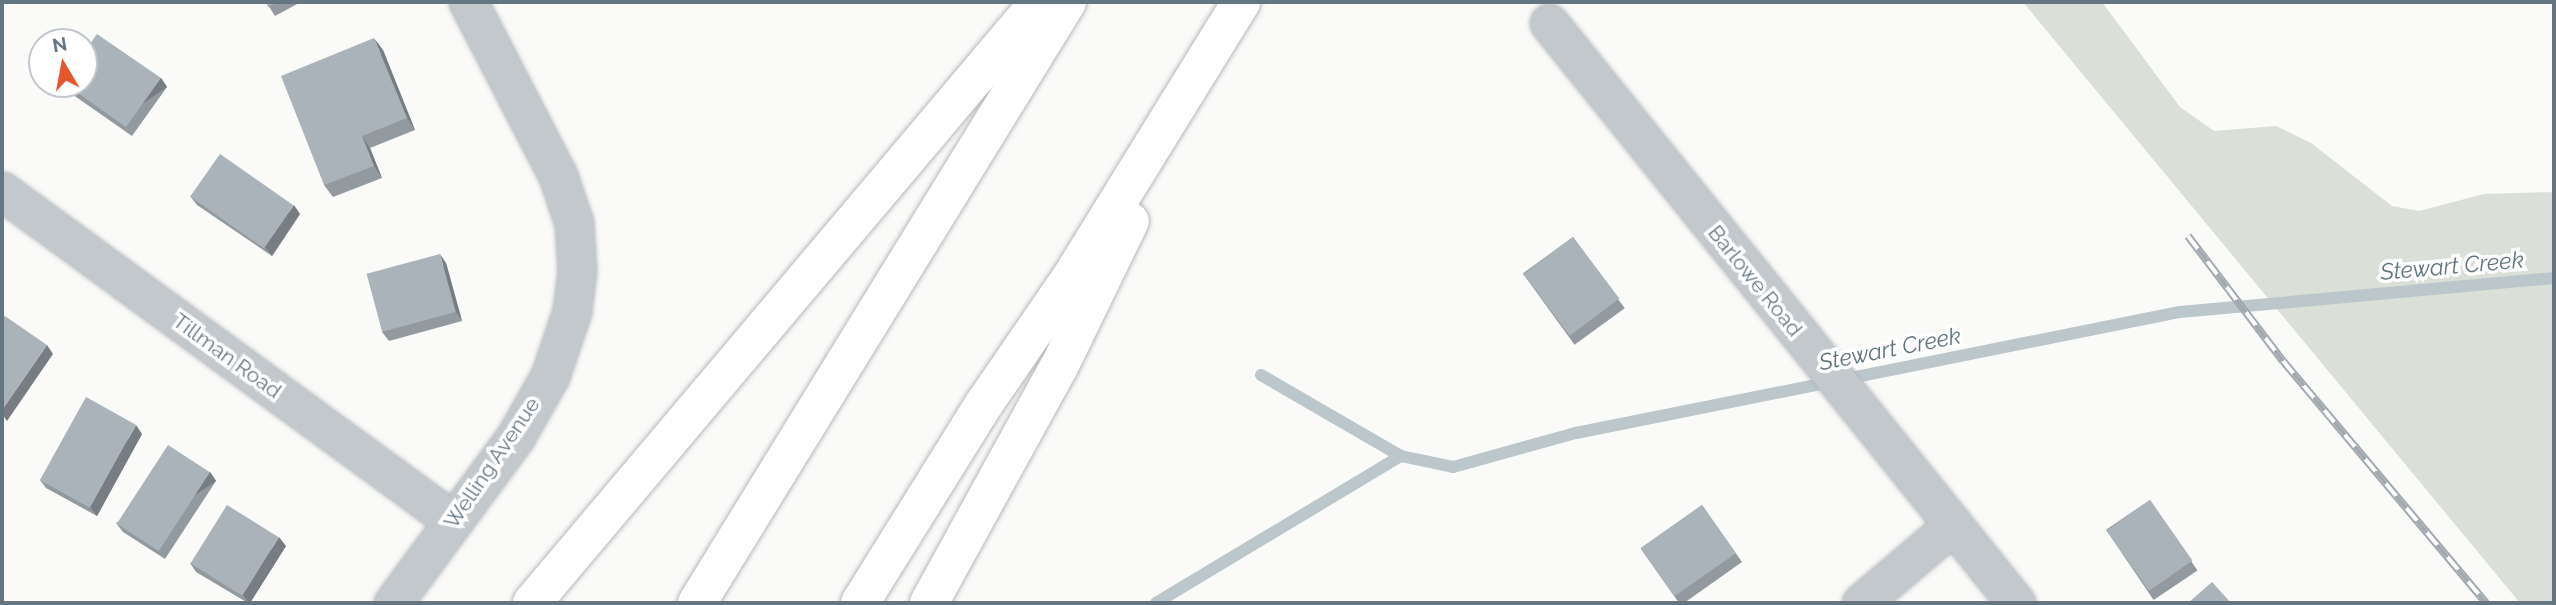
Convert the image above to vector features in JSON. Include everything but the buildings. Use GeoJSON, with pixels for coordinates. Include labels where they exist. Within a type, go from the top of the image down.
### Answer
{"type":"FeatureCollection","features":[{"type":"Feature","properties":{"kind":"highway"},"geometry":{"type":"LineString","coordinates":[[532,603],[1039,2]]}},
{"type":"Feature","properties":{"kind":"highway"},"geometry":{"type":"LineString","coordinates":[[697,603],[1067,2]]}},
{"type":"Feature","properties":{"kind":"highway"},"geometry":{"type":"LineString","coordinates":[[860,603],[984,404],[1072,276],[1241,2]]}},
{"type":"Feature","properties":{"kind":"highway"},"geometry":{"type":"LineString","coordinates":[[929,603],[1059,367],[1127,231],[1163,125]]}},
{"type":"Feature","properties":{"kind":"street","name":"Welling Avenue"},"geometry":{"type":"LineString","coordinates":[[393,603],[516,436],[550,376],[572,311],[578,272],[574,223],[558,176],[468,2]]}},
{"type":"Feature","properties":{"kind":"street","name":"Barlowe Road"},"geometry":{"type":"LineString","coordinates":[[1549,23],[1859,412],[2016,603]]}},
{"type":"Feature","properties":{"kind":"street","name":"Tillman Road"},"geometry":{"type":"LineString","coordinates":[[2,191],[453,521]]}},
{"type":"Feature","properties":{"kind":"street"},"geometry":{"type":"LineString","coordinates":[[1861,603],[1953,525]]}},
{"type":"Feature","properties":{"kind":"shaded area"},"geometry":{"type":"Polygon","coordinates":[[[2023,2],[2102,2],[2180,107],[2214,131],[2276,126],[2311,143],[2392,206],[2419,211],[2484,194],[2554,192],[2554,603],[2520,603],[2023,2]]]}},
{"type":"Feature","properties":{"kind":"waterway","name":"Stewart Creek"},"geometry":{"type":"LineString","coordinates":[[1261,375],[1401,456],[1453,467],[1576,433],[2180,312],[2554,278]]}},
{"type":"Feature","properties":{"kind":"waterway"},"geometry":{"type":"LineString","coordinates":[[1156,603],[1401,456]]}},
{"type":"Feature","properties":{"kind":"railway"},"geometry":{"type":"LineString","coordinates":[[2188,236],[2283,361],[2486,603]]}}]}
